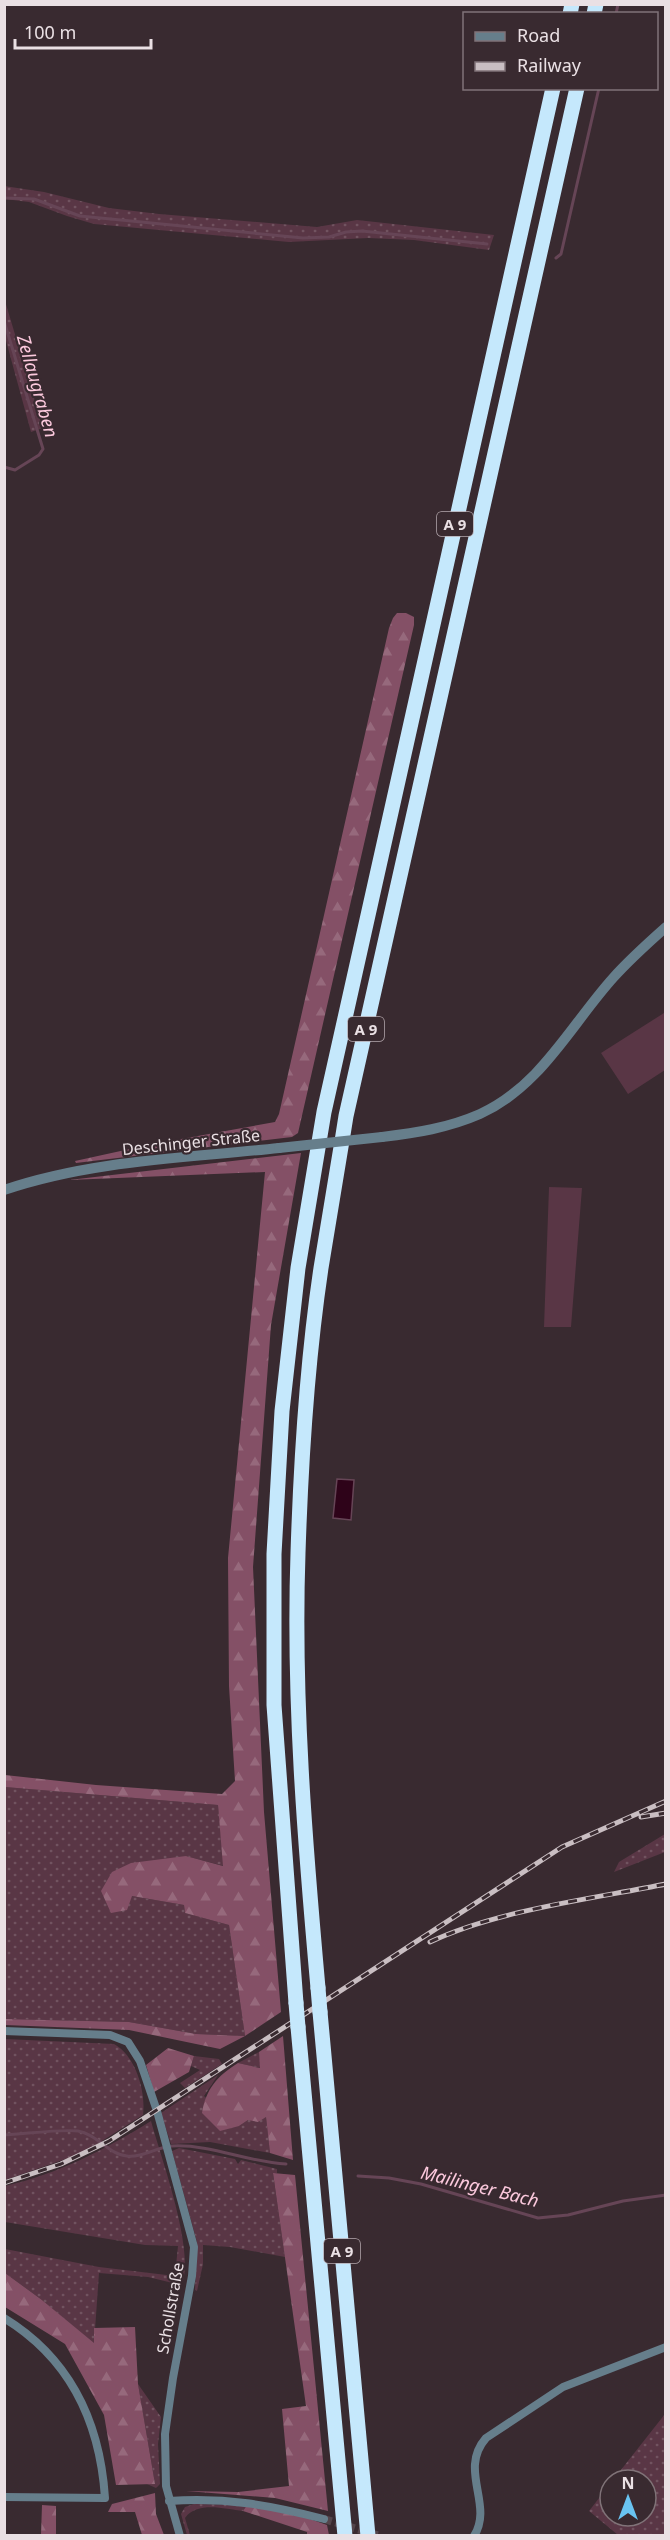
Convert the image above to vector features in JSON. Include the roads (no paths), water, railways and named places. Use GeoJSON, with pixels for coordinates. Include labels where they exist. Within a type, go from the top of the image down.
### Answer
{"type":"FeatureCollection","features":[{"type":"Feature","properties":{"kind":"highway","name":"A 9"},"geometry":{"type":"LineString","coordinates":[[345,2535],[298,2027],[274,1705],[274,1554],[282,1411],[298,1268],[324,1112],[553,90]]}},
{"type":"Feature","properties":{"kind":"highway","name":"A 9"},"geometry":{"type":"LineString","coordinates":[[368,2535],[304,1840],[298,1703],[298,1554],[306,1412],[321,1270],[346,1116],[577,90]]}},
{"type":"Feature","properties":{"kind":"street","name":"Deschinger Straße"},"geometry":{"type":"LineString","coordinates":[[4,1190],[62,1174],[108,1166],[418,1133],[453,1125],[482,1113],[508,1097],[535,1075],[613,979],[666,927]]}},
{"type":"Feature","properties":{"kind":"street","name":"Schollstraße"},"geometry":{"type":"LineString","coordinates":[[4,2031],[110,2035],[128,2042],[135,2050],[153,2101],[191,2234],[194,2254],[167,2421],[165,2460],[169,2501],[180,2535]]}},
{"type":"Feature","properties":{"kind":"street"},"geometry":{"type":"LineString","coordinates":[[4,2318],[23,2330],[49,2354],[80,2397],[94,2427],[99,2446],[105,2498],[4,2497]]}},
{"type":"Feature","properties":{"kind":"street"},"geometry":{"type":"LineString","coordinates":[[485,2535],[474,2465],[478,2449],[486,2438],[563,2387],[666,2347]]}},
{"type":"Feature","properties":{"kind":"street"},"geometry":{"type":"LineString","coordinates":[[169,2501],[247,2502],[324,2518]]}},
{"type":"Feature","properties":{"kind":"street"},"geometry":{"type":"LineString","coordinates":[[474,2535],[482,2522]]}},
{"type":"Feature","properties":{"kind":"waterway"},"geometry":{"type":"LineString","coordinates":[[616,12],[618,4]]}},
{"type":"Feature","properties":{"kind":"waterway"},"geometry":{"type":"LineString","coordinates":[[556,258],[561,254],[599,90]]}},
{"type":"Feature","properties":{"kind":"waterway"},"geometry":{"type":"LineString","coordinates":[[4,198],[34,199],[80,216],[303,238],[329,237],[346,232],[362,231],[487,244]]}},
{"type":"Feature","properties":{"kind":"waterway","name":"Zellaugraben"},"geometry":{"type":"LineString","coordinates":[[4,321],[43,449],[39,455],[15,470],[4,467]]}},
{"type":"Feature","properties":{"kind":"waterway","name":"Mailinger Bach"},"geometry":{"type":"LineString","coordinates":[[4,2135],[78,2131],[91,2136],[114,2152],[127,2156],[166,2147],[186,2146],[286,2164]]}},
{"type":"Feature","properties":{"kind":"waterway","name":"Mailinger Bach"},"geometry":{"type":"LineString","coordinates":[[358,2176],[389,2178],[421,2184],[538,2218],[568,2215],[623,2201],[666,2195]]}},
{"type":"Feature","properties":{"kind":"tunnel"},"geometry":{"type":"LineString","coordinates":[[324,2519],[380,2536]]}},
{"type":"Feature","properties":{"kind":"railway"},"geometry":{"type":"LineString","coordinates":[[4,2183],[61,2164],[109,2141],[562,1847],[666,1801]]}},
{"type":"Feature","properties":{"kind":"railway"},"geometry":{"type":"LineString","coordinates":[[641,1817],[666,1813]]}},
{"type":"Feature","properties":{"kind":"railway"},"geometry":{"type":"LineString","coordinates":[[430,1942],[457,1931],[515,1914],[666,1884]]}}]}
